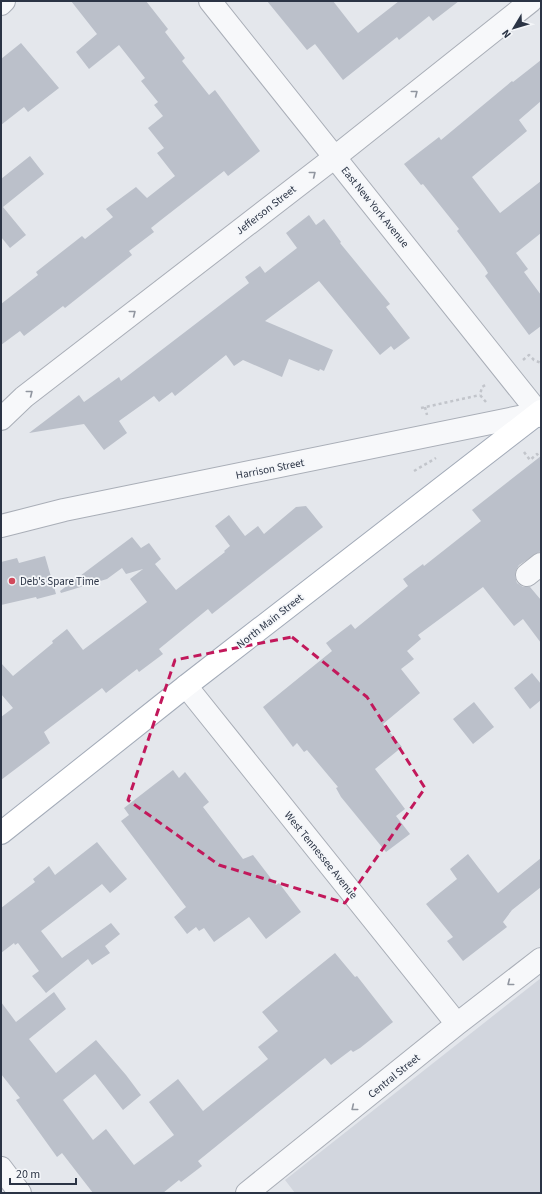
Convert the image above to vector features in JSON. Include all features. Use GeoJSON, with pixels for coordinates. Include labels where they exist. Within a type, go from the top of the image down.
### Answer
{"type":"FeatureCollection","features":[{"type":"Feature","properties":{"kind":"main road","name":"North Main Street"},"geometry":{"type":"LineString","coordinates":[[1,833],[186,686],[540,413]]}},
{"type":"Feature","properties":{"kind":"street"},"geometry":{"type":"LineString","coordinates":[[1,4],[4,1]]}},
{"type":"Feature","properties":{"kind":"street","name":"East New York Avenue"},"geometry":{"type":"LineString","coordinates":[[210,1],[540,413]]}},
{"type":"Feature","properties":{"kind":"street","name":"Jefferson Street"},"geometry":{"type":"LineString","coordinates":[[1,419],[24,397],[335,157],[531,1]]}},
{"type":"Feature","properties":{"kind":"street","name":"Harrison Street"},"geometry":{"type":"LineString","coordinates":[[1,526],[64,510],[540,413]]}},
{"type":"Feature","properties":{"kind":"street","name":"West Tennessee Avenue"},"geometry":{"type":"LineString","coordinates":[[186,686],[457,1024]]}},
{"type":"Feature","properties":{"kind":"street","name":"Central Street"},"geometry":{"type":"LineString","coordinates":[[247,1193],[457,1024],[541,959]]}},
{"type":"Feature","properties":{"kind":"street"},"geometry":{"type":"LineString","coordinates":[[1,1168],[20,1193]]}},
{"type":"Feature","properties":{"kind":"path"},"geometry":{"type":"LineString","coordinates":[[529,355],[541,363]]}},
{"type":"Feature","properties":{"kind":"path"},"geometry":{"type":"LineString","coordinates":[[421,408],[480,395]]}},
{"type":"Feature","properties":{"kind":"highlighted area"},"geometry":{"type":"Polygon","coordinates":[[[292,637],[367,697],[425,788],[345,903],[219,865],[128,800],[175,660],[292,637]]]}},
{"type":"Feature","properties":{"kind":"shaded area"},"geometry":{"type":"Polygon","coordinates":[[[541,978],[541,1193],[295,1193],[285,1180],[541,978]]]}},
{"type":"Feature","properties":{"kind":"building"},"geometry":{"type":"Polygon","coordinates":[[[71,1],[146,1],[168,29],[165,32],[185,58],[182,61],[209,95],[215,90],[260,151],[228,176],[224,171],[151,228],[154,232],[129,251],[132,255],[65,308],[63,306],[24,336],[20,331],[1,345],[1,304],[38,275],[36,272],[82,236],[85,239],[113,217],[106,209],[136,187],[147,198],[175,176],[157,153],[164,148],[148,128],[163,116],[154,105],[158,102],[141,81],[145,78],[119,45],[89,69],[76,52],[97,34],[71,1]]]}},
{"type":"Feature","properties":{"kind":"building"},"geometry":{"type":"Polygon","coordinates":[[[267,1],[333,1],[358,33],[399,1],[459,1],[433,21],[429,16],[399,40],[397,37],[343,80],[315,44],[307,50],[267,1]]]}},
{"type":"Feature","properties":{"kind":"building"},"geometry":{"type":"Polygon","coordinates":[[[21,43],[59,88],[28,112],[24,107],[1,125],[1,59],[21,43]]]}},
{"type":"Feature","properties":{"kind":"building"},"geometry":{"type":"Polygon","coordinates":[[[541,60],[541,101],[519,120],[527,131],[472,177],[500,213],[541,181],[541,233],[516,253],[528,269],[524,272],[541,295],[541,326],[529,335],[485,276],[488,273],[457,231],[459,229],[423,184],[421,185],[404,164],[439,137],[441,140],[512,81],[513,82],[541,60]]]}},
{"type":"Feature","properties":{"kind":"building"},"geometry":{"type":"Polygon","coordinates":[[[30,156],[44,174],[3,207],[26,235],[10,248],[1,237],[1,179],[30,156]]]}},
{"type":"Feature","properties":{"kind":"building"},"geometry":{"type":"Polygon","coordinates":[[[309,215],[316,225],[324,219],[341,242],[340,243],[390,304],[386,307],[410,338],[394,350],[391,346],[380,355],[319,281],[265,321],[333,350],[324,371],[320,369],[319,371],[289,359],[282,377],[243,360],[234,366],[226,355],[175,396],[172,392],[159,402],[154,396],[119,421],[127,433],[104,450],[84,424],[29,433],[79,395],[84,402],[119,377],[121,381],[249,283],[245,277],[260,266],[265,273],[297,248],[286,233],[309,215]]]}},
{"type":"Feature","properties":{"kind":"building"},"geometry":{"type":"Polygon","coordinates":[[[541,456],[541,551],[519,565],[515,576],[517,583],[523,587],[530,587],[541,600],[541,643],[523,619],[514,626],[483,587],[418,635],[421,639],[407,651],[414,659],[401,669],[420,693],[383,724],[402,747],[375,769],[405,809],[396,816],[410,834],[386,852],[341,797],[336,788],[338,787],[307,750],[304,752],[297,743],[293,747],[263,707],[332,651],[326,643],[351,624],[355,629],[408,586],[403,579],[423,564],[424,566],[481,521],[472,510],[541,456]]]}},
{"type":"Feature","properties":{"kind":"building"},"geometry":{"type":"Polygon","coordinates":[[[306,506],[323,527],[212,614],[208,609],[159,649],[163,654],[139,672],[137,669],[106,693],[102,688],[44,732],[50,743],[1,780],[1,717],[13,708],[1,694],[1,663],[13,676],[53,643],[52,641],[67,629],[83,650],[147,602],[130,579],[143,569],[126,574],[122,568],[107,579],[61,593],[60,591],[132,537],[141,548],[149,543],[161,559],[155,564],[176,590],[225,552],[224,551],[230,546],[215,526],[229,515],[245,536],[258,526],[264,534],[296,507],[306,506]]]}},
{"type":"Feature","properties":{"kind":"building"},"geometry":{"type":"Polygon","coordinates":[[[45,556],[56,594],[1,605],[1,562],[17,558],[19,563],[45,556]]]}},
{"type":"Feature","properties":{"kind":"building"},"geometry":{"type":"Polygon","coordinates":[[[532,673],[541,684],[541,700],[530,709],[514,688],[532,673]]]}},
{"type":"Feature","properties":{"kind":"building"},"geometry":{"type":"Polygon","coordinates":[[[474,702],[494,727],[473,744],[453,719],[474,702]]]}},
{"type":"Feature","properties":{"kind":"building"},"geometry":{"type":"Polygon","coordinates":[[[173,770],[179,778],[185,772],[209,802],[203,807],[243,859],[253,855],[276,885],[279,883],[301,912],[266,939],[249,917],[214,942],[204,928],[199,931],[196,927],[187,934],[174,917],[186,907],[121,821],[129,815],[124,808],[173,770]]]}},
{"type":"Feature","properties":{"kind":"building"},"geometry":{"type":"Polygon","coordinates":[[[97,842],[127,879],[110,893],[102,884],[41,931],[62,958],[111,923],[120,934],[105,946],[110,953],[92,965],[88,959],[46,993],[32,976],[39,971],[18,943],[15,945],[14,943],[1,953],[1,908],[35,882],[33,879],[49,866],[55,875],[97,842]]]}},
{"type":"Feature","properties":{"kind":"building"},"geometry":{"type":"Polygon","coordinates":[[[468,854],[498,893],[541,858],[541,887],[512,910],[503,922],[507,927],[463,961],[447,941],[453,937],[426,904],[457,879],[450,869],[468,854]]]}},
{"type":"Feature","properties":{"kind":"building"},"geometry":{"type":"Polygon","coordinates":[[[335,953],[355,977],[357,976],[393,1022],[360,1048],[353,1052],[351,1050],[331,1065],[325,1058],[198,1161],[202,1166],[181,1182],[179,1180],[163,1193],[93,1193],[62,1153],[57,1157],[16,1100],[20,1098],[1,1074],[1,1002],[16,1022],[54,992],[66,1009],[29,1039],[56,1073],[96,1040],[126,1075],[141,1095],[123,1110],[95,1074],[63,1100],[93,1140],[106,1129],[134,1165],[174,1135],[149,1102],[178,1079],[203,1111],[268,1059],[258,1047],[278,1031],[262,1012],[335,953]]]}},
{"type":"Feature","properties":{"kind":"place","name":"Deb's Spare Time"},"geometry":{"type":"Point","coordinates":[12,581]}}]}
